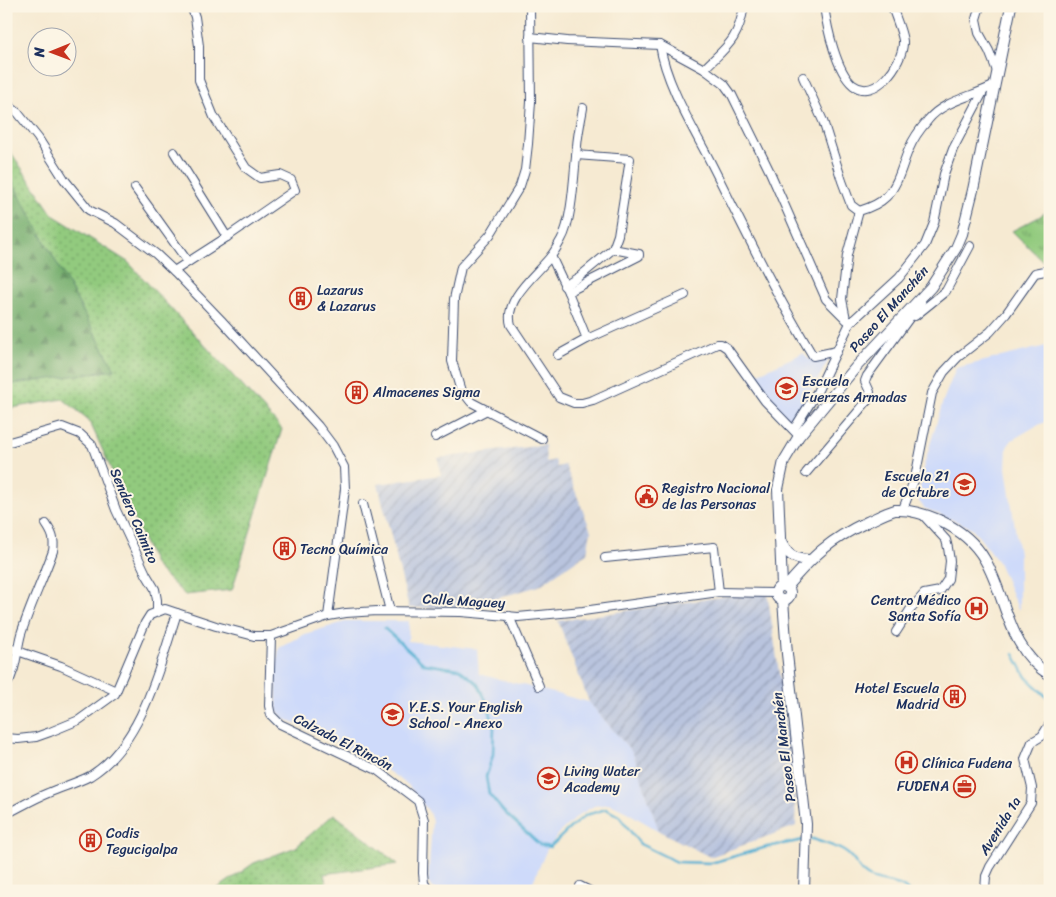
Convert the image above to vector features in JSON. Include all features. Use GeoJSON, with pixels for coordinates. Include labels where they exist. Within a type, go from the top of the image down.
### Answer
{"type":"FeatureCollection","features":[{"type":"Feature","properties":{"kind":"street"},"geometry":{"type":"LineString","coordinates":[[174,271],[294,190],[291,180],[280,175],[260,178],[246,168],[214,117],[199,80],[199,46],[195,17],[191,6]]}},
{"type":"Feature","properties":{"kind":"street"},"geometry":{"type":"LineString","coordinates":[[530,6],[530,102],[525,170],[520,186],[490,235],[461,267],[454,300],[452,361],[460,388],[471,402],[542,439]]}},
{"type":"Feature","properties":{"kind":"street"},"geometry":{"type":"LineString","coordinates":[[704,69],[734,39],[744,6]]}},
{"type":"Feature","properties":{"kind":"street"},"geometry":{"type":"LineString","coordinates":[[824,6],[828,34],[844,75],[853,86],[863,89],[875,87],[889,76],[898,60],[903,43],[892,6]]}},
{"type":"Feature","properties":{"kind":"street"},"geometry":{"type":"LineString","coordinates":[[980,6],[976,19],[979,33],[989,51],[998,75]]}},
{"type":"Feature","properties":{"kind":"street","name":"Paseo El Manchén"},"geometry":{"type":"LineString","coordinates":[[804,891],[806,824],[787,654],[779,539],[778,489],[784,461],[796,432],[931,287],[948,263],[962,234],[998,75],[1011,6]]}},
{"type":"Feature","properties":{"kind":"street"},"geometry":{"type":"LineString","coordinates":[[530,37],[567,41],[660,45],[704,69],[724,84],[732,95],[770,172],[826,299],[848,321]]}},
{"type":"Feature","properties":{"kind":"street"},"geometry":{"type":"LineString","coordinates":[[660,45],[662,62],[688,119],[755,254],[812,356],[836,351]]}},
{"type":"Feature","properties":{"kind":"street"},"geometry":{"type":"LineString","coordinates":[[803,77],[823,121],[842,181],[852,205],[859,211]]}},
{"type":"Feature","properties":{"kind":"street"},"geometry":{"type":"LineString","coordinates":[[859,211],[873,206],[886,197],[896,182],[910,146],[928,119],[944,106],[983,92],[995,85]]}},
{"type":"Feature","properties":{"kind":"street"},"geometry":{"type":"LineString","coordinates":[[583,108],[568,219],[563,237],[551,256],[528,281],[513,304],[509,318],[511,326],[559,398],[574,403],[593,400],[717,344],[721,344],[727,348],[765,401],[796,432],[817,392],[848,321],[899,278],[925,245],[934,223],[944,174],[953,149],[983,92]]}},
{"type":"Feature","properties":{"kind":"street"},"geometry":{"type":"LineString","coordinates":[[6,102],[18,113],[38,138],[64,179],[89,210],[115,222],[156,254],[174,271],[318,426],[333,446],[344,467],[345,489],[328,616]]}},
{"type":"Feature","properties":{"kind":"street"},"geometry":{"type":"LineString","coordinates":[[174,152],[227,237]]}},
{"type":"Feature","properties":{"kind":"street"},"geometry":{"type":"LineString","coordinates":[[566,289],[613,249],[618,235],[630,159],[576,155]]}},
{"type":"Feature","properties":{"kind":"street"},"geometry":{"type":"LineString","coordinates":[[134,188],[188,262]]}},
{"type":"Feature","properties":{"kind":"street"},"geometry":{"type":"LineString","coordinates":[[848,321],[842,299],[847,255],[859,211]]}},
{"type":"Feature","properties":{"kind":"street"},"geometry":{"type":"LineString","coordinates":[[910,320],[946,290],[970,246]]}},
{"type":"Feature","properties":{"kind":"street"},"geometry":{"type":"LineString","coordinates":[[566,289],[639,256],[639,254],[613,249]]}},
{"type":"Feature","properties":{"kind":"street"},"geometry":{"type":"LineString","coordinates":[[551,256],[587,339]]}},
{"type":"Feature","properties":{"kind":"street"},"geometry":{"type":"LineString","coordinates":[[903,510],[915,478],[932,393],[944,372],[958,357],[990,332],[1006,314],[1035,273],[1050,270]]}},
{"type":"Feature","properties":{"kind":"street"},"geometry":{"type":"LineString","coordinates":[[806,473],[868,400],[870,392],[865,381],[867,376],[910,320],[931,287]]}},
{"type":"Feature","properties":{"kind":"street"},"geometry":{"type":"LineString","coordinates":[[558,355],[587,339],[684,295]]}},
{"type":"Feature","properties":{"kind":"street"},"geometry":{"type":"LineString","coordinates":[[435,437],[487,410]]}},
{"type":"Feature","properties":{"kind":"street","name":"Sendero Caimito"},"geometry":{"type":"LineString","coordinates":[[6,443],[62,427],[80,434],[92,445],[116,510],[155,589],[158,600],[157,611]]}},
{"type":"Feature","properties":{"kind":"street"},"geometry":{"type":"LineString","coordinates":[[363,504],[390,611]]}},
{"type":"Feature","properties":{"kind":"street"},"geometry":{"type":"LineString","coordinates":[[782,592],[809,560],[827,544],[846,532],[888,512],[903,510],[922,514],[948,525],[969,539],[984,558],[995,578],[1013,632],[1029,657],[1039,668],[1050,674]]}},
{"type":"Feature","properties":{"kind":"street"},"geometry":{"type":"LineString","coordinates":[[896,632],[910,610],[924,594],[940,591],[948,579],[950,561],[946,540],[922,514]]}},
{"type":"Feature","properties":{"kind":"street"},"geometry":{"type":"LineString","coordinates":[[6,686],[13,676],[17,652],[26,620],[53,551],[55,542],[46,524]]}},
{"type":"Feature","properties":{"kind":"street"},"geometry":{"type":"LineString","coordinates":[[779,539],[790,555],[797,560],[809,560]]}},
{"type":"Feature","properties":{"kind":"street"},"geometry":{"type":"LineString","coordinates":[[605,558],[714,547],[719,592]]}},
{"type":"Feature","properties":{"kind":"street","name":"Calle Maguey"},"geometry":{"type":"LineString","coordinates":[[157,611],[165,610],[178,613],[254,636],[271,636],[328,616],[346,613],[390,611],[461,612],[509,616],[583,611],[719,592],[782,592]]}},
{"type":"Feature","properties":{"kind":"street"},"geometry":{"type":"LineString","coordinates":[[6,738],[36,737],[79,720],[115,694],[145,622],[150,615],[157,611]]}},
{"type":"Feature","properties":{"kind":"street"},"geometry":{"type":"LineString","coordinates":[[6,814],[48,793],[88,777],[113,757],[141,716],[178,613]]}},
{"type":"Feature","properties":{"kind":"street"},"geometry":{"type":"LineString","coordinates":[[509,616],[539,686]]}},
{"type":"Feature","properties":{"kind":"street","name":"Calzada El Rincón"},"geometry":{"type":"LineString","coordinates":[[271,636],[269,706],[271,715],[280,724],[377,770],[418,801],[424,820],[424,883],[429,891]]}},
{"type":"Feature","properties":{"kind":"street"},"geometry":{"type":"LineString","coordinates":[[6,648],[61,666],[116,691]]}},
{"type":"Feature","properties":{"kind":"street","name":"Avenida 1a"},"geometry":{"type":"LineString","coordinates":[[985,891],[986,876],[990,867],[1031,803],[1032,788],[1025,759],[1032,742],[1046,737],[1050,723]]}},
{"type":"Feature","properties":{"kind":"street"},"geometry":{"type":"LineString","coordinates":[[580,886],[590,891]]}},
{"type":"Feature","properties":{"kind":"shaded area","name":"Escuela 21 de Octubre"},"geometry":{"type":"Polygon","coordinates":[[[1050,345],[1050,420],[1012,440],[1007,447],[1006,468],[1019,555],[1019,611],[998,562],[972,528],[924,508],[918,500],[924,465],[943,401],[956,368],[1050,345]]]}},
{"type":"Feature","properties":{"kind":"shaded area","name":"Escuela Fuerzas Armadas"},"geometry":{"type":"Polygon","coordinates":[[[803,353],[809,359],[832,354],[793,424],[750,377],[803,353]]]}},
{"type":"Feature","properties":{"kind":"shaded area"},"geometry":{"type":"Polygon","coordinates":[[[545,445],[546,462],[555,460],[557,467],[565,465],[591,531],[587,553],[539,586],[466,607],[409,608],[378,484],[441,475],[438,458],[545,445]]]}},
{"type":"Feature","properties":{"kind":"shaded area"},"geometry":{"type":"Polygon","coordinates":[[[767,590],[794,776],[796,826],[710,857],[659,831],[633,753],[589,702],[558,621],[767,590]]]}},
{"type":"Feature","properties":{"kind":"shaded area"},"geometry":{"type":"Polygon","coordinates":[[[348,621],[409,621],[408,641],[477,649],[479,674],[589,702],[633,753],[659,831],[610,804],[594,806],[579,815],[562,830],[547,849],[529,891],[437,891],[432,888],[428,882],[432,821],[429,812],[408,785],[375,762],[285,719],[277,711],[276,669],[279,648],[305,634],[348,621]]]}},
{"type":"Feature","properties":{"kind":"green space"},"geometry":{"type":"Polygon","coordinates":[[[6,145],[53,215],[128,262],[282,429],[232,590],[185,595],[155,566],[89,420],[63,399],[6,409],[6,145]]]}},
{"type":"Feature","properties":{"kind":"green space"},"geometry":{"type":"Polygon","coordinates":[[[6,170],[115,370],[6,385],[6,170]]]}},
{"type":"Feature","properties":{"kind":"green space"},"geometry":{"type":"Polygon","coordinates":[[[1050,208],[1050,265],[1047,265],[1012,231],[1039,217],[1050,208]]]}},
{"type":"Feature","properties":{"kind":"green space"},"geometry":{"type":"Polygon","coordinates":[[[334,814],[398,864],[324,874],[328,891],[214,891],[254,863],[296,847],[334,814]]]}},
{"type":"Feature","properties":{"kind":"waterway"},"geometry":{"type":"LineString","coordinates":[[384,628],[424,664],[459,669],[477,683],[488,704],[494,728],[493,755],[486,777],[489,794],[504,812],[540,845],[550,847],[586,815],[606,809],[619,816],[640,844],[677,862],[711,863],[767,847],[804,840]]}},
{"type":"Feature","properties":{"kind":"waterway"},"geometry":{"type":"LineString","coordinates":[[1014,654],[1026,677],[1050,700]]}},
{"type":"Feature","properties":{"kind":"waterway"},"geometry":{"type":"LineString","coordinates":[[809,839],[843,851],[869,877],[900,885],[908,891]]}},
{"type":"Feature","properties":{"kind":"place","name":"Lazarus & Lazarus"},"geometry":{"type":"Point","coordinates":[301,298]}},
{"type":"Feature","properties":{"kind":"place","name":"Escuela Fuerzas Armadas"},"geometry":{"type":"Point","coordinates":[786,389]}},
{"type":"Feature","properties":{"kind":"place","name":"Almacenes Sigma"},"geometry":{"type":"Point","coordinates":[357,392]}},
{"type":"Feature","properties":{"kind":"place","name":"Escuela 21 de Octubre"},"geometry":{"type":"Point","coordinates":[965,484]}},
{"type":"Feature","properties":{"kind":"place","name":"Registro Nacional de las Personas"},"geometry":{"type":"Point","coordinates":[646,496]}},
{"type":"Feature","properties":{"kind":"place","name":"Tecno Química"},"geometry":{"type":"Point","coordinates":[284,549]}},
{"type":"Feature","properties":{"kind":"place","name":"Centro Médico Santa Sofía"},"geometry":{"type":"Point","coordinates":[977,608]}},
{"type":"Feature","properties":{"kind":"place","name":"Hotel Escuela Madrid"},"geometry":{"type":"Point","coordinates":[955,696]}},
{"type":"Feature","properties":{"kind":"place","name":"Y.E.S. Your English School - Anexo"},"geometry":{"type":"Point","coordinates":[393,715]}},
{"type":"Feature","properties":{"kind":"place","name":"Clínica Fudena"},"geometry":{"type":"Point","coordinates":[906,763]}},
{"type":"Feature","properties":{"kind":"place","name":"Living Water Academy"},"geometry":{"type":"Point","coordinates":[548,779]}},
{"type":"Feature","properties":{"kind":"place","name":"FUDENA"},"geometry":{"type":"Point","coordinates":[965,786]}},
{"type":"Feature","properties":{"kind":"place","name":"Codis Tegucigalpa"},"geometry":{"type":"Point","coordinates":[90,841]}}]}
